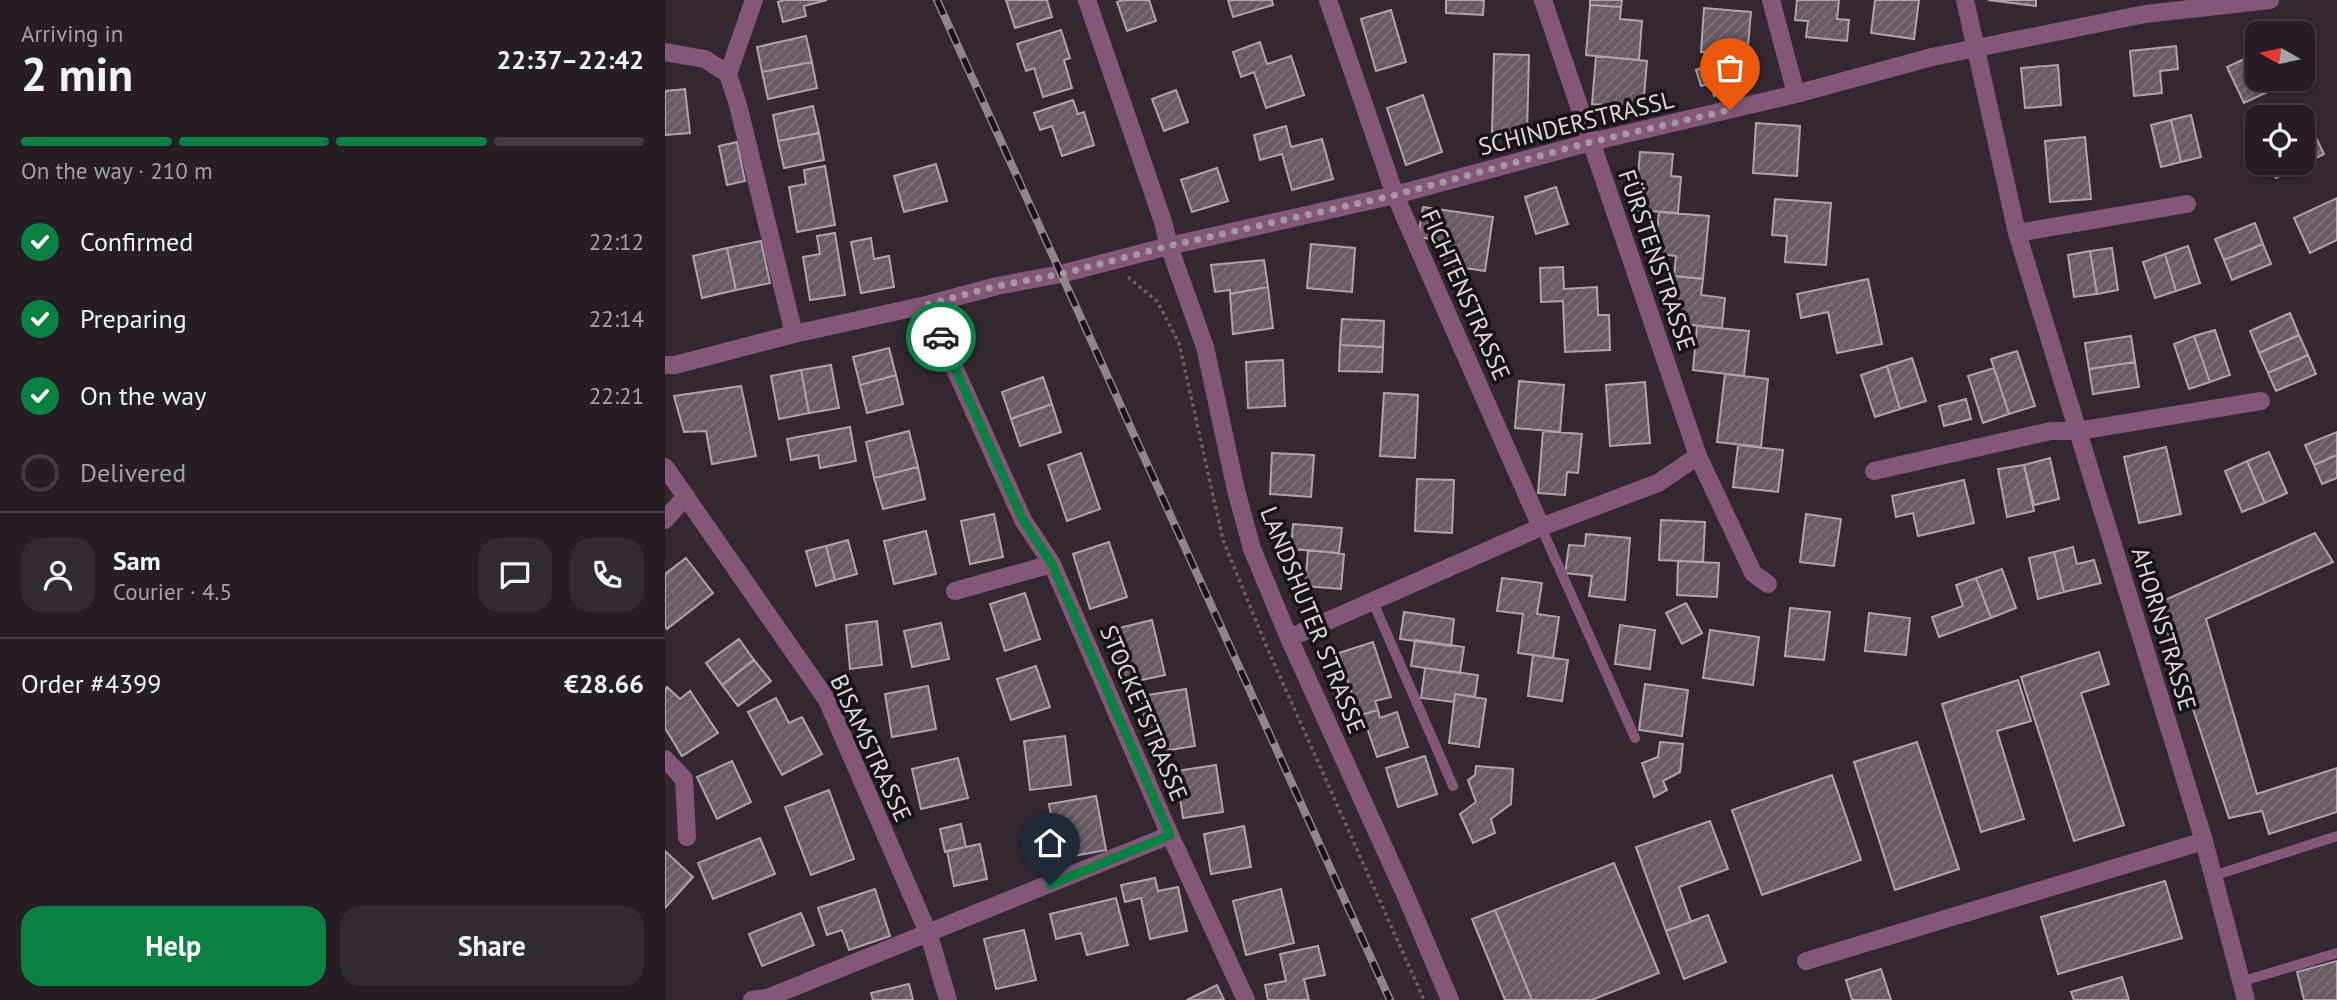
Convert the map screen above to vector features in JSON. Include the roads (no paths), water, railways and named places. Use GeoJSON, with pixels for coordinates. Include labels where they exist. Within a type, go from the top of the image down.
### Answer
{"type":"FeatureCollection","features":[{"type":"Feature","properties":{"kind":"street"},"geometry":{"type":"LineString","coordinates":[[754,0],[728,74],[794,334]]}},
{"type":"Feature","properties":{"kind":"street","name":"LANDSHUTER STRASSE"},"geometry":{"type":"LineString","coordinates":[[1087,0],[1205,347],[1236,490],[1252,549],[1451,1000]]}},
{"type":"Feature","properties":{"kind":"street","name":"FICHTENSTRASSE"},"geometry":{"type":"LineString","coordinates":[[1328,0],[1395,195],[1541,527]]}},
{"type":"Feature","properties":{"kind":"street","name":"FÜRSTENSTRASSE"},"geometry":{"type":"LineString","coordinates":[[1543,0],[1698,456],[1753,573],[1768,584]]}},
{"type":"Feature","properties":{"kind":"street"},"geometry":{"type":"LineString","coordinates":[[1771,0],[1796,94]]}},
{"type":"Feature","properties":{"kind":"street","name":"AHORNSTRASSE"},"geometry":{"type":"LineString","coordinates":[[1965,0],[2017,233],[2204,841],[2246,1000]]}},
{"type":"Feature","properties":{"kind":"street","name":"SCHINDERSTRASSL"},"geometry":{"type":"LineString","coordinates":[[926,305],[997,286],[1061,274],[1169,246],[1395,195],[1591,142],[1796,94],[1932,57],[2145,14],[2270,0]]}},
{"type":"Feature","properties":{"kind":"street"},"geometry":{"type":"LineString","coordinates":[[665,52],[705,60],[728,74]]}},
{"type":"Feature","properties":{"kind":"street"},"geometry":{"type":"LineString","coordinates":[[2017,233],[2186,204]]}},
{"type":"Feature","properties":{"kind":"street"},"geometry":{"type":"LineString","coordinates":[[665,365],[675,365],[794,334],[926,305]]}},
{"type":"Feature","properties":{"kind":"street","name":"STOCKETSTRASSE"},"geometry":{"type":"LineString","coordinates":[[762,999],[929,935],[1170,835],[1052,564],[1023,520],[926,305]]}},
{"type":"Feature","properties":{"kind":"street"},"geometry":{"type":"LineString","coordinates":[[1874,471],[2051,431],[2078,431],[2261,401]]}},
{"type":"Feature","properties":{"kind":"street"},"geometry":{"type":"LineString","coordinates":[[1289,638],[1541,527],[1658,483],[1698,456]]}},
{"type":"Feature","properties":{"kind":"street","name":"BISAMSTRASSE"},"geometry":{"type":"LineString","coordinates":[[665,467],[827,700],[929,935],[948,1000]]}},
{"type":"Feature","properties":{"kind":"street"},"geometry":{"type":"LineString","coordinates":[[665,520],[686,496]]}},
{"type":"Feature","properties":{"kind":"street"},"geometry":{"type":"LineString","coordinates":[[955,591],[1052,564]]}},
{"type":"Feature","properties":{"kind":"street"},"geometry":{"type":"LineString","coordinates":[[665,759],[684,779],[687,837]]}},
{"type":"Feature","properties":{"kind":"street"},"geometry":{"type":"LineString","coordinates":[[1170,835],[1245,1000]]}},
{"type":"Feature","properties":{"kind":"street"},"geometry":{"type":"LineString","coordinates":[[1806,961],[2204,841]]}},
{"type":"Feature","properties":{"kind":"lane"},"geometry":{"type":"LineString","coordinates":[[1541,527],[1635,738]]}},
{"type":"Feature","properties":{"kind":"lane"},"geometry":{"type":"LineString","coordinates":[[1373,602],[1453,786]]}},
{"type":"Feature","properties":{"kind":"lane"},"geometry":{"type":"LineString","coordinates":[[2213,876],[2337,836]]}},
{"type":"Feature","properties":{"kind":"lane"},"geometry":{"type":"LineString","coordinates":[[2240,982],[2337,953]]}},
{"type":"Feature","properties":{"kind":"railway"},"geometry":{"type":"LineString","coordinates":[[937,0],[1390,1000]]}}]}
